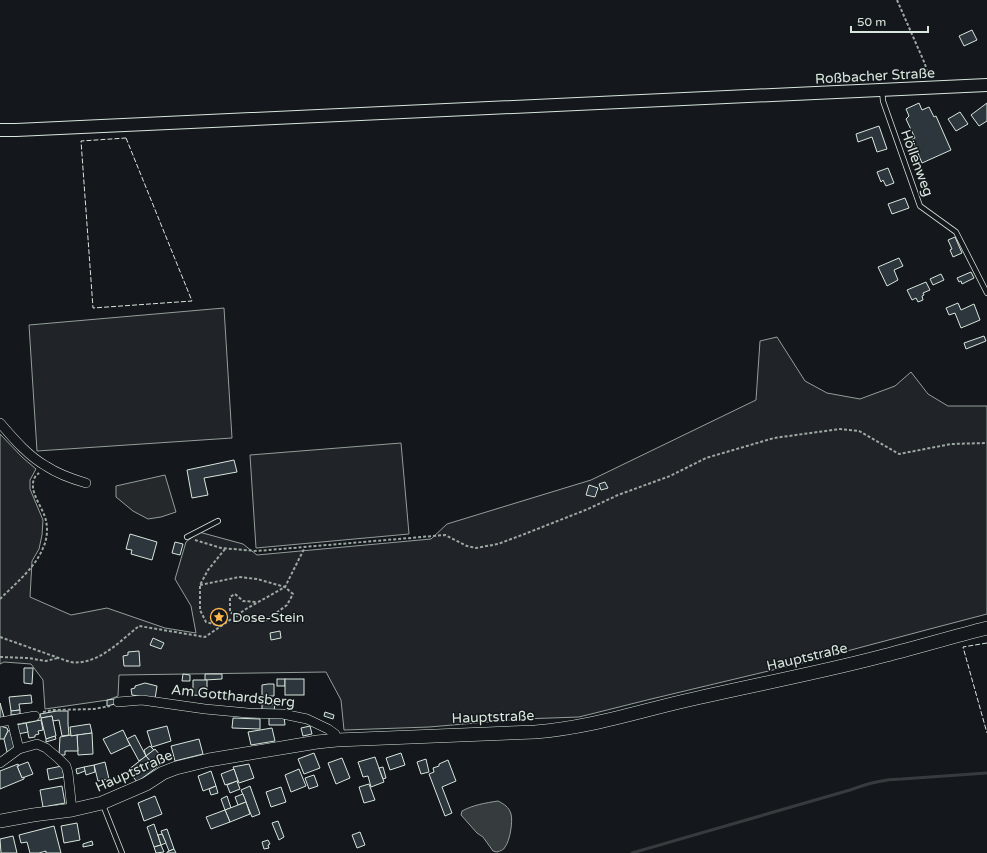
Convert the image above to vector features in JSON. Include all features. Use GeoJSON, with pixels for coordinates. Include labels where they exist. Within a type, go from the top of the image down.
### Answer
{"type":"FeatureCollection","features":[{"type":"Feature","properties":{"kind":"main road","name":"Hauptstraße"},"geometry":{"type":"LineString","coordinates":[[0,821],[72,810],[102,803],[146,784],[163,773],[176,768],[209,760],[337,740],[535,732],[576,727],[879,657],[987,628]]}},
{"type":"Feature","properties":{"kind":"street","name":"Roßbacher Straße"},"geometry":{"type":"LineString","coordinates":[[0,130],[987,85]]}},
{"type":"Feature","properties":{"kind":"street"},"geometry":{"type":"LineString","coordinates":[[0,423],[31,455],[45,466],[69,478],[86,484]]}},
{"type":"Feature","properties":{"kind":"street","name":"Am Gotthardsberg"},"geometry":{"type":"LineString","coordinates":[[119,702],[142,700],[248,713],[283,714],[307,719],[328,729],[335,734],[337,740]]}},
{"type":"Feature","properties":{"kind":"street"},"geometry":{"type":"LineString","coordinates":[[0,722],[35,716]]}},
{"type":"Feature","properties":{"kind":"street"},"geometry":{"type":"LineString","coordinates":[[12,721],[19,748]]}},
{"type":"Feature","properties":{"kind":"street"},"geometry":{"type":"LineString","coordinates":[[0,763],[19,748],[37,744],[52,753],[66,766],[72,810]]}},
{"type":"Feature","properties":{"kind":"lane","name":"Höllenweg"},"geometry":{"type":"LineString","coordinates":[[882,90],[883,101],[920,206],[956,232],[987,293]]}},
{"type":"Feature","properties":{"kind":"lane"},"geometry":{"type":"LineString","coordinates":[[187,537],[218,521]]}},
{"type":"Feature","properties":{"kind":"lane"},"geometry":{"type":"LineString","coordinates":[[102,803],[122,853]]}},
{"type":"Feature","properties":{"kind":"path"},"geometry":{"type":"LineString","coordinates":[[897,0],[925,64],[928,75],[928,88]]}},
{"type":"Feature","properties":{"kind":"path"},"geometry":{"type":"LineString","coordinates":[[187,537],[226,549],[257,551],[445,535],[467,546],[476,548],[498,544],[522,536],[670,476],[706,458],[774,438],[840,429],[860,431],[899,454],[950,444],[987,443]]}},
{"type":"Feature","properties":{"kind":"path"},"geometry":{"type":"LineString","coordinates":[[0,599],[36,563],[44,547],[47,531],[46,519],[33,487],[35,477],[45,466]]}},
{"type":"Feature","properties":{"kind":"path"},"geometry":{"type":"LineString","coordinates":[[0,636],[70,662],[77,663],[100,656],[139,626],[205,637],[258,602],[285,587],[305,547]]}},
{"type":"Feature","properties":{"kind":"path"},"geometry":{"type":"LineString","coordinates":[[221,626],[206,622],[200,610],[200,585],[208,570],[226,549]]}},
{"type":"Feature","properties":{"kind":"path"},"geometry":{"type":"LineString","coordinates":[[200,585],[239,577],[258,579],[285,587],[294,594],[287,605],[265,621],[236,616],[230,612],[230,597],[235,594],[242,600],[258,602]]}},
{"type":"Feature","properties":{"kind":"path"},"geometry":{"type":"LineString","coordinates":[[0,657],[28,658],[46,661],[59,658]]}},
{"type":"Feature","properties":{"kind":"path"},"geometry":{"type":"LineString","coordinates":[[35,716],[36,714],[52,710],[94,709],[118,705],[119,702]]}},
{"type":"Feature","properties":{"kind":"shaded area"},"geometry":{"type":"Polygon","coordinates":[[[224,308],[232,438],[37,451],[29,325],[224,308]]]}},
{"type":"Feature","properties":{"kind":"shaded area"},"geometry":{"type":"Polygon","coordinates":[[[777,337],[805,381],[827,393],[860,399],[895,386],[911,372],[928,394],[948,406],[987,406],[987,614],[802,663],[579,717],[522,719],[429,727],[344,730],[341,700],[326,672],[119,675],[118,696],[108,700],[45,709],[43,680],[31,664],[4,662],[0,664],[0,434],[36,469],[30,480],[30,489],[43,520],[39,549],[32,561],[30,597],[71,615],[107,608],[165,628],[196,633],[191,606],[175,579],[186,542],[199,532],[243,544],[257,555],[431,539],[447,524],[591,480],[756,400],[760,341],[777,337]]]}},
{"type":"Feature","properties":{"kind":"shaded area"},"geometry":{"type":"Polygon","coordinates":[[[401,443],[409,534],[256,548],[250,455],[401,443]]]}},
{"type":"Feature","properties":{"kind":"shaded area"},"geometry":{"type":"Polygon","coordinates":[[[165,475],[176,512],[161,517],[148,519],[133,511],[116,497],[116,486],[165,475]]]}},
{"type":"Feature","properties":{"kind":"shaded area"},"geometry":{"type":"Polygon","coordinates":[[[498,801],[509,809],[512,821],[510,836],[507,844],[504,849],[497,852],[493,851],[483,837],[477,833],[461,815],[462,811],[470,807],[498,801]]]}},
{"type":"Feature","properties":{"kind":"building"},"geometry":{"type":"Polygon","coordinates":[[[972,30],[977,40],[964,46],[959,36],[972,30]]]}},
{"type":"Feature","properties":{"kind":"building"},"geometry":{"type":"Polygon","coordinates":[[[919,103],[922,110],[929,107],[934,117],[936,116],[951,150],[922,163],[912,139],[915,138],[906,119],[909,116],[906,109],[919,103]]]}},
{"type":"Feature","properties":{"kind":"building"},"geometry":{"type":"Polygon","coordinates":[[[987,103],[987,121],[979,126],[971,115],[987,103]]]}},
{"type":"Feature","properties":{"kind":"building"},"geometry":{"type":"Polygon","coordinates":[[[960,112],[968,124],[956,131],[948,119],[960,112]]]}},
{"type":"Feature","properties":{"kind":"building"},"geometry":{"type":"Polygon","coordinates":[[[879,126],[887,149],[877,152],[872,137],[858,142],[856,134],[879,126]]]}},
{"type":"Feature","properties":{"kind":"building"},"geometry":{"type":"Polygon","coordinates":[[[888,168],[894,183],[886,186],[883,180],[881,182],[877,172],[888,168]]]}},
{"type":"Feature","properties":{"kind":"building"},"geometry":{"type":"Polygon","coordinates":[[[905,198],[909,208],[892,214],[888,204],[905,198]]]}},
{"type":"Feature","properties":{"kind":"building"},"geometry":{"type":"Polygon","coordinates":[[[955,237],[962,253],[953,257],[950,250],[952,249],[948,240],[955,237]]]}},
{"type":"Feature","properties":{"kind":"building"},"geometry":{"type":"Polygon","coordinates":[[[899,258],[903,266],[894,270],[898,280],[887,286],[878,267],[899,258]]]}},
{"type":"Feature","properties":{"kind":"building"},"geometry":{"type":"Polygon","coordinates":[[[971,272],[974,278],[962,284],[961,281],[959,282],[957,278],[971,272]]]}},
{"type":"Feature","properties":{"kind":"building"},"geometry":{"type":"Polygon","coordinates":[[[941,274],[944,280],[933,285],[930,279],[941,274]]]}},
{"type":"Feature","properties":{"kind":"building"},"geometry":{"type":"Polygon","coordinates":[[[926,282],[930,290],[923,293],[923,300],[918,302],[916,298],[912,300],[907,290],[926,282]]]}},
{"type":"Feature","properties":{"kind":"building"},"geometry":{"type":"Polygon","coordinates":[[[958,303],[961,310],[974,304],[980,320],[961,328],[955,313],[949,315],[946,308],[958,303]]]}},
{"type":"Feature","properties":{"kind":"building"},"geometry":{"type":"Polygon","coordinates":[[[984,336],[986,341],[966,349],[964,343],[984,336]]]}},
{"type":"Feature","properties":{"kind":"building"},"geometry":{"type":"Polygon","coordinates":[[[234,460],[237,472],[204,478],[208,495],[192,498],[187,470],[234,460]]]}},
{"type":"Feature","properties":{"kind":"building"},"geometry":{"type":"Polygon","coordinates":[[[605,482],[608,488],[601,490],[599,484],[605,482]]]}},
{"type":"Feature","properties":{"kind":"building"},"geometry":{"type":"Polygon","coordinates":[[[589,485],[598,488],[595,497],[586,495],[589,485]]]}},
{"type":"Feature","properties":{"kind":"building"},"geometry":{"type":"Polygon","coordinates":[[[130,534],[157,542],[152,560],[131,554],[132,550],[126,549],[130,534]]]}},
{"type":"Feature","properties":{"kind":"building"},"geometry":{"type":"Polygon","coordinates":[[[175,542],[183,544],[180,555],[172,553],[175,542]]]}},
{"type":"Feature","properties":{"kind":"building"},"geometry":{"type":"Polygon","coordinates":[[[280,631],[281,638],[271,640],[270,633],[280,631]]]}},
{"type":"Feature","properties":{"kind":"building"},"geometry":{"type":"Polygon","coordinates":[[[153,638],[164,643],[161,649],[150,645],[153,638]]]}},
{"type":"Feature","properties":{"kind":"building"},"geometry":{"type":"Polygon","coordinates":[[[139,651],[140,666],[124,666],[123,656],[128,655],[128,652],[139,651]]]}},
{"type":"Feature","properties":{"kind":"building"},"geometry":{"type":"Polygon","coordinates":[[[24,668],[33,668],[32,684],[24,683],[24,668]]]}},
{"type":"Feature","properties":{"kind":"building"},"geometry":{"type":"Polygon","coordinates":[[[183,674],[190,675],[190,681],[182,681],[183,674]]]}},
{"type":"Feature","properties":{"kind":"building"},"geometry":{"type":"Polygon","coordinates":[[[205,674],[222,674],[222,679],[205,680],[205,674]]]}},
{"type":"Feature","properties":{"kind":"building"},"geometry":{"type":"Polygon","coordinates":[[[277,679],[285,679],[285,686],[277,686],[277,679]]]}},
{"type":"Feature","properties":{"kind":"building"},"geometry":{"type":"Polygon","coordinates":[[[285,679],[304,679],[304,695],[285,695],[285,679]]]}},
{"type":"Feature","properties":{"kind":"building"},"geometry":{"type":"Polygon","coordinates":[[[193,680],[207,680],[207,696],[193,695],[193,680]]]}},
{"type":"Feature","properties":{"kind":"building"},"geometry":{"type":"Polygon","coordinates":[[[145,683],[157,686],[155,699],[132,695],[131,689],[145,683]]]}},
{"type":"Feature","properties":{"kind":"building"},"geometry":{"type":"Polygon","coordinates":[[[274,684],[274,696],[262,696],[262,685],[274,684]]]}},
{"type":"Feature","properties":{"kind":"building"},"geometry":{"type":"Polygon","coordinates":[[[31,695],[32,703],[19,704],[20,710],[11,711],[9,697],[31,695]]]}},
{"type":"Feature","properties":{"kind":"building"},"geometry":{"type":"Polygon","coordinates":[[[114,699],[115,704],[107,706],[107,700],[114,699]]]}},
{"type":"Feature","properties":{"kind":"building"},"geometry":{"type":"Polygon","coordinates":[[[0,703],[4,717],[0,718],[0,703]]]}},
{"type":"Feature","properties":{"kind":"building"},"geometry":{"type":"Polygon","coordinates":[[[262,703],[275,704],[274,711],[262,711],[262,703]]]}},
{"type":"Feature","properties":{"kind":"building"},"geometry":{"type":"Polygon","coordinates":[[[20,710],[20,714],[11,715],[11,711],[20,710]]]}},
{"type":"Feature","properties":{"kind":"building"},"geometry":{"type":"Polygon","coordinates":[[[68,711],[69,735],[62,736],[59,720],[53,721],[52,716],[41,718],[40,714],[68,711]]]}},
{"type":"Feature","properties":{"kind":"building"},"geometry":{"type":"Polygon","coordinates":[[[325,712],[334,715],[333,719],[324,716],[325,712]]]}},
{"type":"Feature","properties":{"kind":"building"},"geometry":{"type":"Polygon","coordinates":[[[52,716],[56,736],[46,739],[41,718],[52,716]]]}},
{"type":"Feature","properties":{"kind":"building"},"geometry":{"type":"Polygon","coordinates":[[[269,716],[284,716],[285,725],[269,725],[269,716]]]}},
{"type":"Feature","properties":{"kind":"building"},"geometry":{"type":"Polygon","coordinates":[[[233,718],[260,719],[260,729],[232,728],[233,718]]]}},
{"type":"Feature","properties":{"kind":"building"},"geometry":{"type":"Polygon","coordinates":[[[41,720],[43,730],[38,731],[39,734],[35,735],[35,737],[29,738],[26,723],[41,720]]]}},
{"type":"Feature","properties":{"kind":"building"},"geometry":{"type":"Polygon","coordinates":[[[26,723],[28,732],[18,734],[16,725],[26,723]]]}},
{"type":"Feature","properties":{"kind":"building"},"geometry":{"type":"Polygon","coordinates":[[[90,724],[92,733],[71,736],[70,727],[90,724]]]}},
{"type":"Feature","properties":{"kind":"building"},"geometry":{"type":"Polygon","coordinates":[[[0,726],[7,728],[8,731],[4,739],[0,739],[0,726]]]}},
{"type":"Feature","properties":{"kind":"building"},"geometry":{"type":"Polygon","coordinates":[[[167,726],[171,741],[152,747],[147,731],[167,726]]]}},
{"type":"Feature","properties":{"kind":"building"},"geometry":{"type":"Polygon","coordinates":[[[310,726],[312,734],[303,736],[301,728],[310,726]]]}},
{"type":"Feature","properties":{"kind":"building"},"geometry":{"type":"Polygon","coordinates":[[[272,728],[275,741],[251,745],[248,732],[272,728]]]}},
{"type":"Feature","properties":{"kind":"building"},"geometry":{"type":"Polygon","coordinates":[[[10,730],[15,748],[7,752],[4,739],[10,730]]]}},
{"type":"Feature","properties":{"kind":"building"},"geometry":{"type":"Polygon","coordinates":[[[123,730],[130,745],[111,754],[103,739],[123,730]]]}},
{"type":"Feature","properties":{"kind":"building"},"geometry":{"type":"Polygon","coordinates":[[[92,733],[93,754],[78,755],[77,735],[92,733]]]}},
{"type":"Feature","properties":{"kind":"building"},"geometry":{"type":"Polygon","coordinates":[[[77,735],[78,751],[65,751],[65,755],[59,755],[60,737],[77,735]]]}},
{"type":"Feature","properties":{"kind":"building"},"geometry":{"type":"Polygon","coordinates":[[[135,735],[146,756],[139,761],[127,739],[135,735]]]}},
{"type":"Feature","properties":{"kind":"building"},"geometry":{"type":"Polygon","coordinates":[[[55,736],[56,739],[46,742],[46,739],[55,736]]]}},
{"type":"Feature","properties":{"kind":"building"},"geometry":{"type":"Polygon","coordinates":[[[199,739],[203,754],[175,761],[171,746],[199,739]]]}},
{"type":"Feature","properties":{"kind":"building"},"geometry":{"type":"Polygon","coordinates":[[[150,746],[154,750],[146,756],[144,750],[150,746]]]}},
{"type":"Feature","properties":{"kind":"building"},"geometry":{"type":"Polygon","coordinates":[[[155,749],[165,761],[156,768],[146,756],[155,749]]]}},
{"type":"Feature","properties":{"kind":"building"},"geometry":{"type":"Polygon","coordinates":[[[314,753],[320,768],[304,774],[298,759],[314,753]]]}},
{"type":"Feature","properties":{"kind":"building"},"geometry":{"type":"Polygon","coordinates":[[[401,753],[405,765],[390,770],[386,758],[401,753]]]}},
{"type":"Feature","properties":{"kind":"building"},"geometry":{"type":"Polygon","coordinates":[[[146,756],[156,768],[137,782],[128,770],[146,756]]]}},
{"type":"Feature","properties":{"kind":"building"},"geometry":{"type":"Polygon","coordinates":[[[375,757],[384,782],[371,787],[368,776],[363,777],[358,762],[375,757]]]}},
{"type":"Feature","properties":{"kind":"building"},"geometry":{"type":"Polygon","coordinates":[[[342,758],[350,778],[336,784],[328,763],[342,758]]]}},
{"type":"Feature","properties":{"kind":"building"},"geometry":{"type":"Polygon","coordinates":[[[426,759],[429,772],[421,774],[417,762],[426,759]]]}},
{"type":"Feature","properties":{"kind":"building"},"geometry":{"type":"Polygon","coordinates":[[[448,760],[456,781],[442,787],[452,813],[445,816],[429,774],[434,772],[433,768],[448,760]]]}},
{"type":"Feature","properties":{"kind":"building"},"geometry":{"type":"Polygon","coordinates":[[[28,762],[33,774],[22,778],[17,766],[28,762]]]}},
{"type":"Feature","properties":{"kind":"building"},"geometry":{"type":"Polygon","coordinates":[[[105,762],[109,779],[98,781],[94,765],[105,762]]]}},
{"type":"Feature","properties":{"kind":"building"},"geometry":{"type":"Polygon","coordinates":[[[18,764],[19,766],[17,766],[22,778],[24,777],[24,779],[0,789],[0,771],[18,764]]]}},
{"type":"Feature","properties":{"kind":"building"},"geometry":{"type":"Polygon","coordinates":[[[249,764],[254,778],[239,783],[233,767],[249,764]]]}},
{"type":"Feature","properties":{"kind":"building"},"geometry":{"type":"Polygon","coordinates":[[[94,765],[95,772],[86,775],[84,767],[94,765]]]}},
{"type":"Feature","properties":{"kind":"building"},"geometry":{"type":"Polygon","coordinates":[[[62,766],[64,777],[49,780],[47,769],[62,766]]]}},
{"type":"Feature","properties":{"kind":"building"},"geometry":{"type":"Polygon","coordinates":[[[84,767],[85,771],[77,774],[76,769],[84,767]]]}},
{"type":"Feature","properties":{"kind":"building"},"geometry":{"type":"Polygon","coordinates":[[[383,767],[386,778],[383,779],[379,768],[383,767]]]}},
{"type":"Feature","properties":{"kind":"building"},"geometry":{"type":"Polygon","coordinates":[[[234,769],[238,781],[225,785],[221,774],[234,769]]]}},
{"type":"Feature","properties":{"kind":"building"},"geometry":{"type":"Polygon","coordinates":[[[299,769],[306,786],[291,792],[285,775],[299,769]]]}},
{"type":"Feature","properties":{"kind":"building"},"geometry":{"type":"Polygon","coordinates":[[[211,771],[216,786],[203,791],[198,776],[211,771]]]}},
{"type":"Feature","properties":{"kind":"building"},"geometry":{"type":"Polygon","coordinates":[[[314,775],[318,786],[309,789],[305,778],[314,775]]]}},
{"type":"Feature","properties":{"kind":"building"},"geometry":{"type":"Polygon","coordinates":[[[237,781],[240,789],[230,793],[227,785],[237,781]]]}},
{"type":"Feature","properties":{"kind":"building"},"geometry":{"type":"Polygon","coordinates":[[[369,784],[375,800],[364,803],[359,787],[369,784]]]}},
{"type":"Feature","properties":{"kind":"building"},"geometry":{"type":"Polygon","coordinates":[[[62,786],[65,803],[43,807],[40,790],[62,786]]]}},
{"type":"Feature","properties":{"kind":"building"},"geometry":{"type":"Polygon","coordinates":[[[216,786],[218,793],[211,795],[209,789],[216,786]]]}},
{"type":"Feature","properties":{"kind":"building"},"geometry":{"type":"Polygon","coordinates":[[[250,786],[260,814],[252,817],[241,790],[250,786]]]}},
{"type":"Feature","properties":{"kind":"building"},"geometry":{"type":"Polygon","coordinates":[[[281,787],[286,802],[271,807],[266,792],[281,787]]]}},
{"type":"Feature","properties":{"kind":"building"},"geometry":{"type":"Polygon","coordinates":[[[243,794],[246,802],[238,805],[235,797],[243,794]]]}},
{"type":"Feature","properties":{"kind":"building"},"geometry":{"type":"Polygon","coordinates":[[[155,796],[162,814],[144,821],[138,803],[155,796]]]}},
{"type":"Feature","properties":{"kind":"building"},"geometry":{"type":"Polygon","coordinates":[[[227,796],[231,808],[225,810],[221,799],[227,796]]]}},
{"type":"Feature","properties":{"kind":"building"},"geometry":{"type":"Polygon","coordinates":[[[246,802],[250,814],[230,822],[225,810],[246,802]]]}},
{"type":"Feature","properties":{"kind":"building"},"geometry":{"type":"Polygon","coordinates":[[[225,810],[230,822],[211,829],[206,817],[225,810]]]}},
{"type":"Feature","properties":{"kind":"building"},"geometry":{"type":"Polygon","coordinates":[[[278,821],[284,837],[279,840],[272,823],[278,821]]]}},
{"type":"Feature","properties":{"kind":"building"},"geometry":{"type":"Polygon","coordinates":[[[77,823],[80,840],[64,843],[61,826],[77,823]]]}},
{"type":"Feature","properties":{"kind":"building"},"geometry":{"type":"Polygon","coordinates":[[[154,824],[161,845],[154,847],[147,827],[154,824]]]}},
{"type":"Feature","properties":{"kind":"building"},"geometry":{"type":"Polygon","coordinates":[[[54,826],[61,853],[46,853],[46,851],[30,853],[27,842],[21,843],[19,835],[54,826]]]}},
{"type":"Feature","properties":{"kind":"building"},"geometry":{"type":"Polygon","coordinates":[[[167,829],[174,849],[169,851],[161,831],[167,829]]]}},
{"type":"Feature","properties":{"kind":"building"},"geometry":{"type":"Polygon","coordinates":[[[360,832],[365,845],[357,848],[352,835],[360,832]]]}},
{"type":"Feature","properties":{"kind":"building"},"geometry":{"type":"Polygon","coordinates":[[[162,834],[166,843],[161,845],[158,835],[162,834]]]}},
{"type":"Feature","properties":{"kind":"building"},"geometry":{"type":"Polygon","coordinates":[[[13,836],[17,853],[1,853],[0,839],[13,836]]]}},
{"type":"Feature","properties":{"kind":"building"},"geometry":{"type":"Polygon","coordinates":[[[268,840],[270,844],[268,845],[269,848],[264,849],[262,842],[268,840]]]}},
{"type":"Feature","properties":{"kind":"building"},"geometry":{"type":"Polygon","coordinates":[[[92,841],[93,845],[83,847],[83,844],[92,841]]]}},
{"type":"Feature","properties":{"kind":"building"},"geometry":{"type":"Polygon","coordinates":[[[161,845],[164,852],[156,853],[154,847],[161,845]]]}},
{"type":"Feature","properties":{"kind":"building"},"geometry":{"type":"Polygon","coordinates":[[[174,849],[176,853],[167,853],[167,852],[174,849]]]}},
{"type":"Feature","properties":{"kind":"waterway"},"geometry":{"type":"LineString","coordinates":[[632,853],[875,782],[895,779],[987,773]]}},
{"type":"Feature","properties":{"kind":"fence"},"geometry":{"type":"LineString","coordinates":[[126,138],[192,301],[93,308],[81,141],[126,138]]}},
{"type":"Feature","properties":{"kind":"fence"},"geometry":{"type":"LineString","coordinates":[[987,643],[963,647],[987,733]]}},
{"type":"Feature","properties":{"kind":"place","name":"Dose-Stein"},"geometry":{"type":"Point","coordinates":[219,617]}}]}
